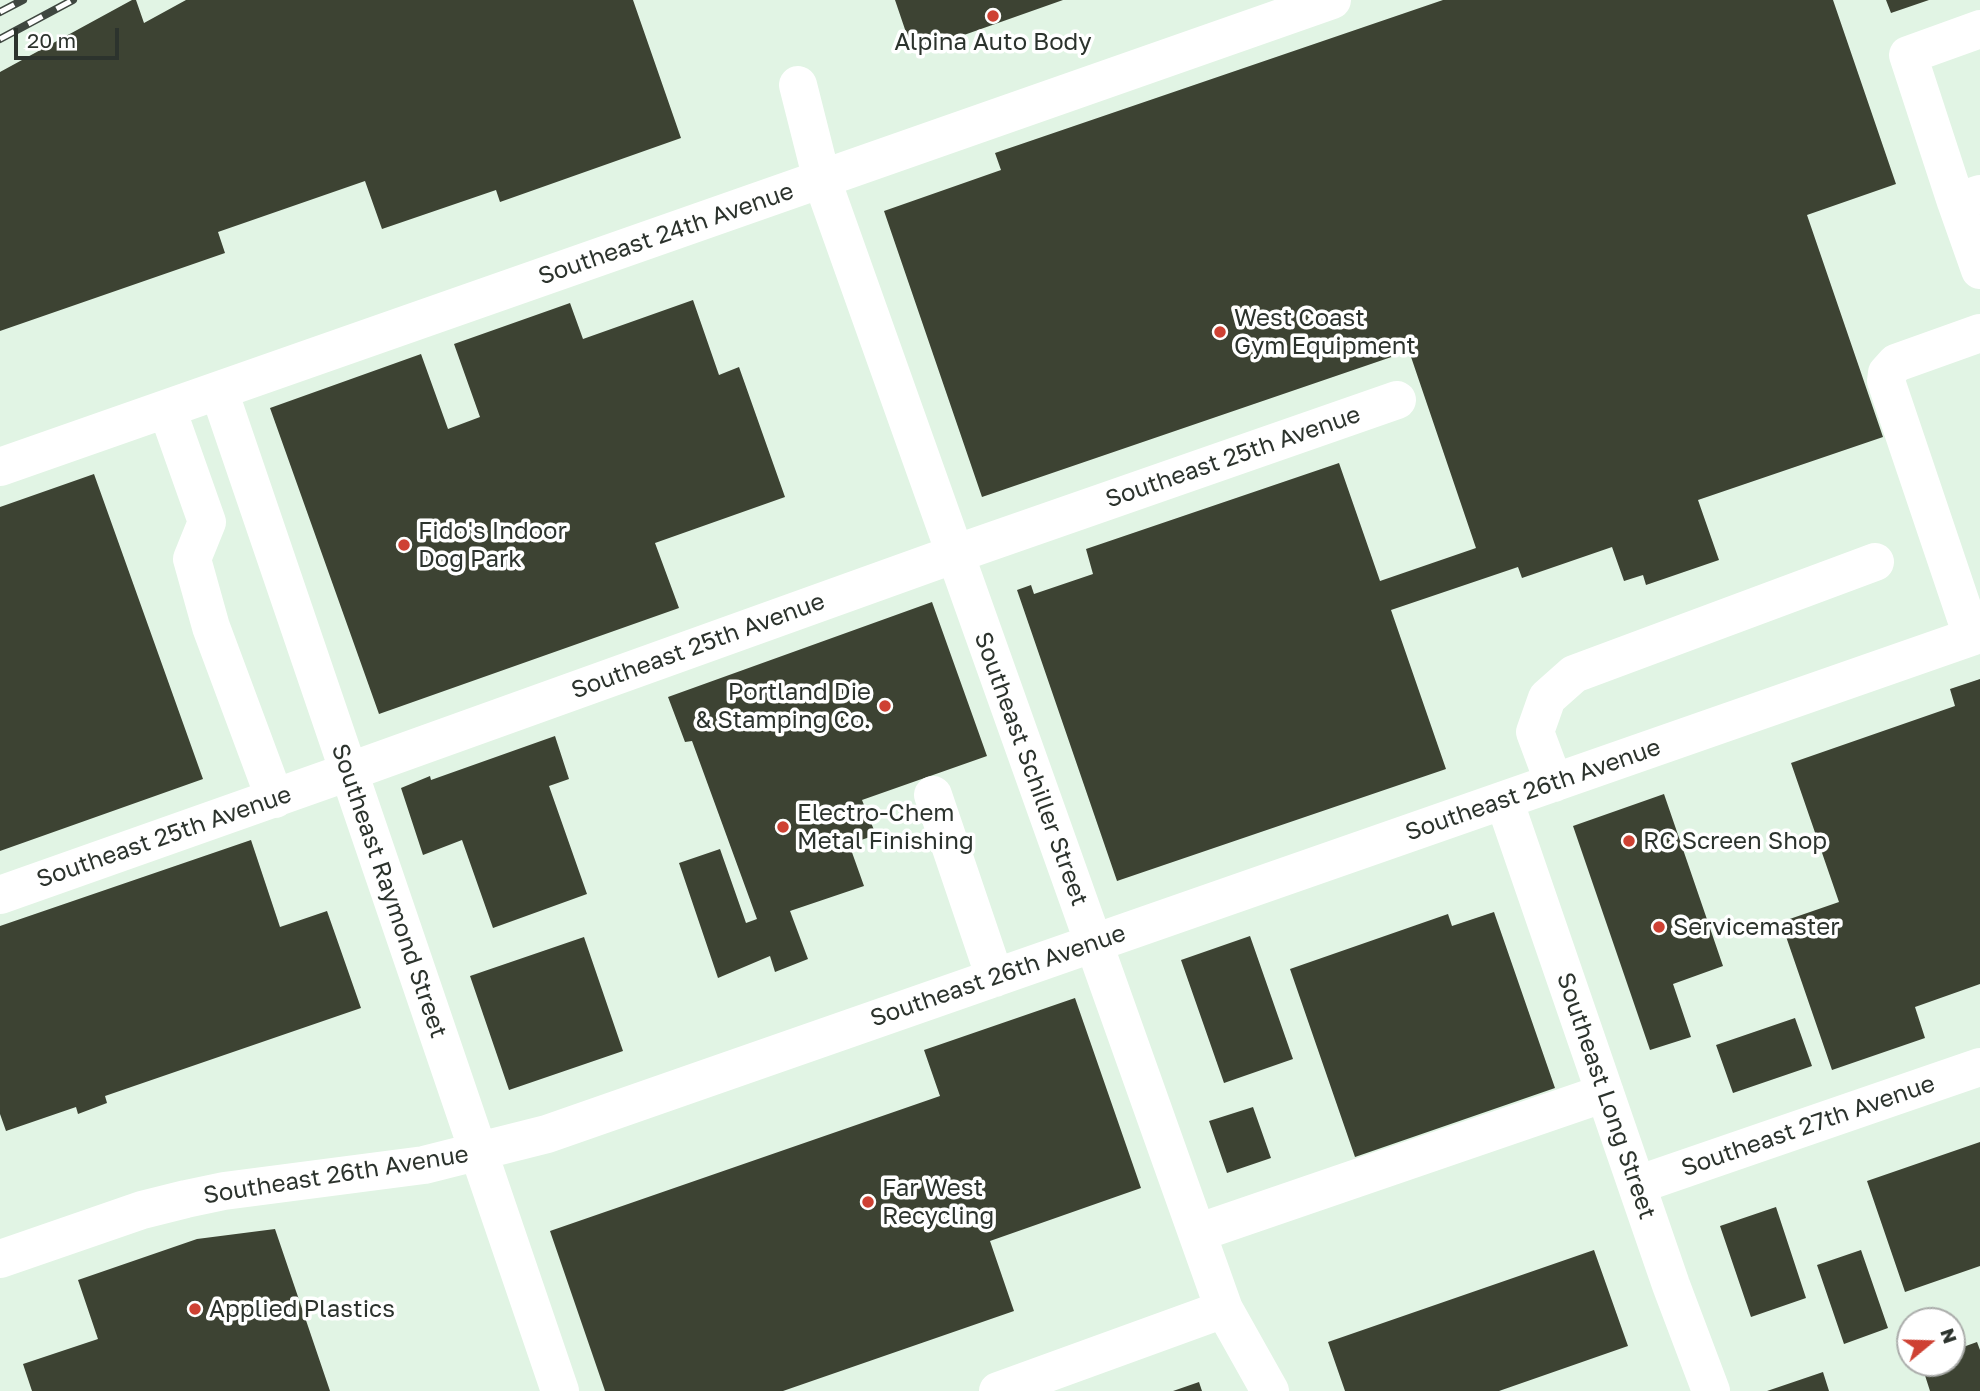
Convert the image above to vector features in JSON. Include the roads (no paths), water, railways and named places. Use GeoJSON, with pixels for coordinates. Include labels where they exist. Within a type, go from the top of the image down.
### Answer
{"type":"FeatureCollection","features":[{"type":"Feature","properties":{"kind":"street","name":"Southeast 24th Avenue"},"geometry":{"type":"LineString","coordinates":[[0,467],[822,180],[1255,13],[1332,0]]}},
{"type":"Feature","properties":{"kind":"street"},"geometry":{"type":"LineString","coordinates":[[1980,29],[1908,55],[1968,198],[1980,270]]}},
{"type":"Feature","properties":{"kind":"street","name":"Southeast Schiller Street"},"geometry":{"type":"LineString","coordinates":[[798,85],[822,180],[1224,1310],[1270,1391]]}},
{"type":"Feature","properties":{"kind":"street"},"geometry":{"type":"LineString","coordinates":[[1976,635],[1886,382],[1887,373],[1896,363],[1980,334]]}},
{"type":"Feature","properties":{"kind":"street","name":"Southeast Raymond Street"},"geometry":{"type":"LineString","coordinates":[[219,391],[560,1391]]}},
{"type":"Feature","properties":{"kind":"street","name":"Southeast 25th Avenue"},"geometry":{"type":"LineString","coordinates":[[0,895],[955,554],[1398,400]]}},
{"type":"Feature","properties":{"kind":"street"},"geometry":{"type":"LineString","coordinates":[[167,409],[207,522],[192,559],[211,627],[275,799]]}},
{"type":"Feature","properties":{"kind":"street"},"geometry":{"type":"LineString","coordinates":[[207,522],[257,503]]}},
{"type":"Feature","properties":{"kind":"street"},"geometry":{"type":"LineString","coordinates":[[1554,783],[1535,732],[1547,698],[1574,674],[1875,562]]}},
{"type":"Feature","properties":{"kind":"street","name":"Southeast 26th Avenue"},"geometry":{"type":"LineString","coordinates":[[0,1259],[142,1210],[186,1199],[224,1191],[424,1166],[547,1134],[1976,635]]}},
{"type":"Feature","properties":{"kind":"street"},"geometry":{"type":"LineString","coordinates":[[933,795],[995,978]]}},
{"type":"Feature","properties":{"kind":"street","name":"Southeast Long Street"},"geometry":{"type":"LineString","coordinates":[[1504,800],[1710,1391]]}},
{"type":"Feature","properties":{"kind":"street","name":"Southeast 27th Avenue"},"geometry":{"type":"LineString","coordinates":[[1637,1185],[1980,1067]]}},
{"type":"Feature","properties":{"kind":"street"},"geometry":{"type":"LineString","coordinates":[[1197,1233],[1605,1093]]}},
{"type":"Feature","properties":{"kind":"street"},"geometry":{"type":"LineString","coordinates":[[998,1391],[1224,1310]]}},
{"type":"Feature","properties":{"kind":"railway"},"geometry":{"type":"LineString","coordinates":[[0,12],[23,0]]}},
{"type":"Feature","properties":{"kind":"railway"},"geometry":{"type":"LineString","coordinates":[[0,39],[73,0]]}},
{"type":"Feature","properties":{"kind":"place","name":"Alpina Auto Body"},"geometry":{"type":"Point","coordinates":[993,16]}},
{"type":"Feature","properties":{"kind":"place","name":"West Coast Gym Equipment"},"geometry":{"type":"Point","coordinates":[1220,332]}},
{"type":"Feature","properties":{"kind":"place","name":"Fido's Indoor Dog Park"},"geometry":{"type":"Point","coordinates":[404,545]}},
{"type":"Feature","properties":{"kind":"place","name":"Portland Die & Stamping Co."},"geometry":{"type":"Point","coordinates":[885,706]}},
{"type":"Feature","properties":{"kind":"place","name":"Electro-Chem Metal Finishing"},"geometry":{"type":"Point","coordinates":[783,827]}},
{"type":"Feature","properties":{"kind":"place","name":"RC Screen Shop"},"geometry":{"type":"Point","coordinates":[1629,841]}},
{"type":"Feature","properties":{"kind":"place","name":"Servicemaster"},"geometry":{"type":"Point","coordinates":[1659,927]}},
{"type":"Feature","properties":{"kind":"place","name":"Far West Recycling"},"geometry":{"type":"Point","coordinates":[868,1202]}},
{"type":"Feature","properties":{"kind":"place","name":"Applied Plastics"},"geometry":{"type":"Point","coordinates":[195,1309]}}]}
